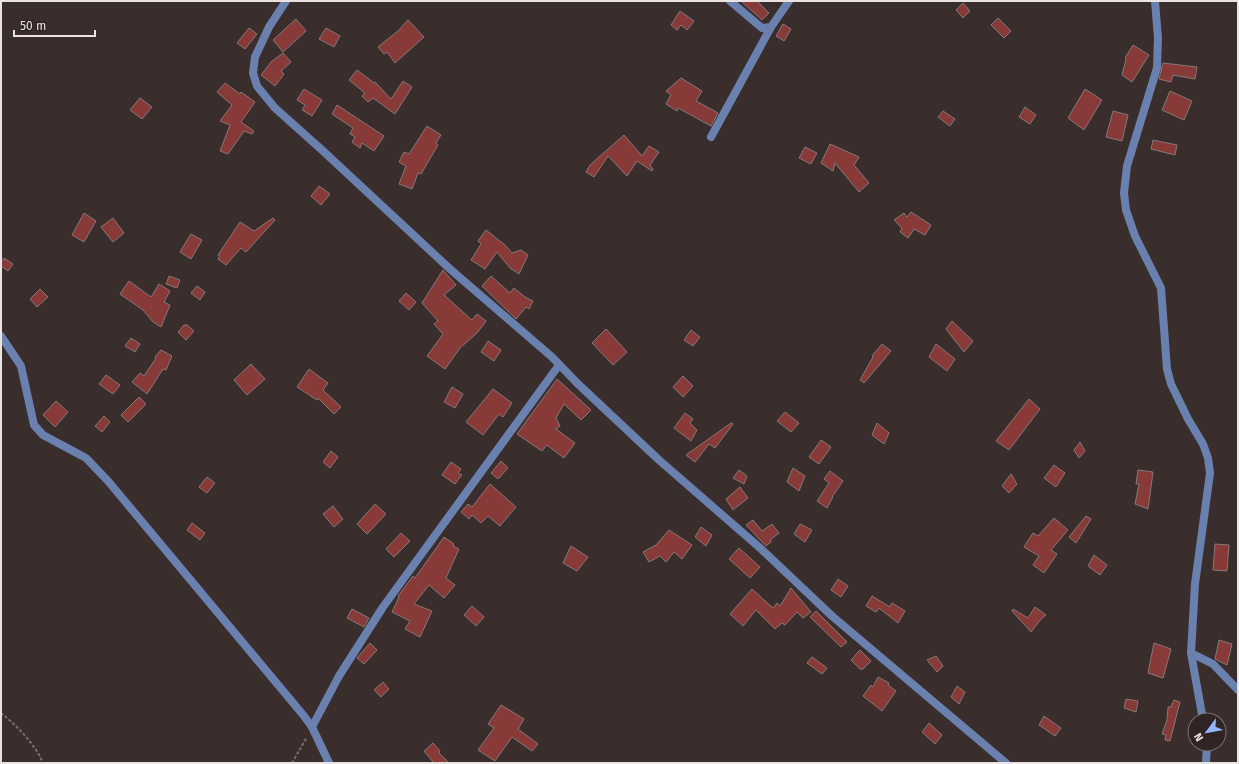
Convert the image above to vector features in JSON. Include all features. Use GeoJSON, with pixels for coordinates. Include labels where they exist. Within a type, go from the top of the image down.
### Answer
{"type":"FeatureCollection","features":[{"type":"Feature","properties":{"kind":"street"},"geometry":{"type":"LineString","coordinates":[[286,1],[269,27],[255,57],[253,73],[257,86],[274,108],[322,150],[450,269],[559,365],[659,460],[759,547],[832,616],[1006,763]]}},
{"type":"Feature","properties":{"kind":"street"},"geometry":{"type":"LineString","coordinates":[[730,1],[762,28],[771,27]]}},
{"type":"Feature","properties":{"kind":"street"},"geometry":{"type":"LineString","coordinates":[[710,136],[771,27],[789,1]]}},
{"type":"Feature","properties":{"kind":"street"},"geometry":{"type":"LineString","coordinates":[[1155,1],[1158,38],[1157,68],[1127,166],[1124,193],[1126,210],[1135,236],[1161,288],[1167,369],[1171,384],[1188,419],[1203,444],[1208,458],[1210,473],[1195,584],[1191,653],[1202,712]]}},
{"type":"Feature","properties":{"kind":"street"},"geometry":{"type":"LineString","coordinates":[[1,336],[21,366],[34,425],[43,435],[86,458],[108,481],[274,678],[312,727],[329,763]]}},
{"type":"Feature","properties":{"kind":"street"},"geometry":{"type":"LineString","coordinates":[[312,727],[339,676],[383,607],[559,365]]}},
{"type":"Feature","properties":{"kind":"street"},"geometry":{"type":"LineString","coordinates":[[1191,653],[1212,664],[1238,690]]}},
{"type":"Feature","properties":{"kind":"street"},"geometry":{"type":"LineString","coordinates":[[1206,763],[1207,752]]}},
{"type":"Feature","properties":{"kind":"path"},"geometry":{"type":"LineString","coordinates":[[1,713],[12,722],[40,755],[43,763]]}},
{"type":"Feature","properties":{"kind":"path"},"geometry":{"type":"LineString","coordinates":[[292,763],[312,727]]}},
{"type":"Feature","properties":{"kind":"building"},"geometry":{"type":"Polygon","coordinates":[[[741,1],[757,1],[769,13],[762,20],[741,1]]]}},
{"type":"Feature","properties":{"kind":"building"},"geometry":{"type":"Polygon","coordinates":[[[963,3],[970,11],[963,18],[956,10],[963,3]]]}},
{"type":"Feature","properties":{"kind":"building"},"geometry":{"type":"Polygon","coordinates":[[[680,11],[694,21],[687,30],[681,25],[677,30],[671,25],[680,11]]]}},
{"type":"Feature","properties":{"kind":"building"},"geometry":{"type":"Polygon","coordinates":[[[998,18],[1011,31],[1004,38],[991,25],[998,18]]]}},
{"type":"Feature","properties":{"kind":"building"},"geometry":{"type":"Polygon","coordinates":[[[296,19],[306,31],[283,52],[273,40],[296,19]]]}},
{"type":"Feature","properties":{"kind":"building"},"geometry":{"type":"Polygon","coordinates":[[[408,20],[424,37],[395,63],[387,52],[384,54],[378,47],[398,31],[408,20]]]}},
{"type":"Feature","properties":{"kind":"building"},"geometry":{"type":"Polygon","coordinates":[[[783,24],[791,29],[784,41],[776,36],[783,24]]]}},
{"type":"Feature","properties":{"kind":"building"},"geometry":{"type":"Polygon","coordinates":[[[249,28],[257,34],[245,49],[237,43],[249,28]]]}},
{"type":"Feature","properties":{"kind":"building"},"geometry":{"type":"Polygon","coordinates":[[[326,28],[340,36],[334,47],[319,39],[326,28]]]}},
{"type":"Feature","properties":{"kind":"building"},"geometry":{"type":"Polygon","coordinates":[[[1133,45],[1149,55],[1132,82],[1122,75],[1125,58],[1133,45]]]}},
{"type":"Feature","properties":{"kind":"building"},"geometry":{"type":"Polygon","coordinates":[[[283,53],[291,62],[281,71],[284,74],[275,86],[261,75],[271,62],[283,53]]]}},
{"type":"Feature","properties":{"kind":"building"},"geometry":{"type":"Polygon","coordinates":[[[1163,63],[1197,67],[1195,79],[1173,75],[1171,82],[1159,79],[1163,63]]]}},
{"type":"Feature","properties":{"kind":"building"},"geometry":{"type":"Polygon","coordinates":[[[357,70],[374,83],[375,82],[391,99],[403,81],[412,87],[395,114],[373,98],[368,102],[362,96],[365,93],[349,80],[357,70]]]}},
{"type":"Feature","properties":{"kind":"building"},"geometry":{"type":"Polygon","coordinates":[[[681,78],[702,91],[696,101],[718,113],[711,126],[678,108],[677,111],[666,104],[671,95],[666,91],[681,78]]]}},
{"type":"Feature","properties":{"kind":"building"},"geometry":{"type":"Polygon","coordinates":[[[225,83],[240,94],[241,92],[255,102],[241,122],[254,131],[252,134],[244,131],[228,154],[220,151],[230,125],[220,121],[232,105],[217,92],[225,83]]]}},
{"type":"Feature","properties":{"kind":"building"},"geometry":{"type":"Polygon","coordinates":[[[304,89],[322,100],[312,116],[302,110],[305,105],[297,100],[304,89]]]}},
{"type":"Feature","properties":{"kind":"building"},"geometry":{"type":"Polygon","coordinates":[[[1085,89],[1102,100],[1084,130],[1068,118],[1085,89]]]}},
{"type":"Feature","properties":{"kind":"building"},"geometry":{"type":"Polygon","coordinates":[[[1170,91],[1192,101],[1184,120],[1162,110],[1170,91]]]}},
{"type":"Feature","properties":{"kind":"building"},"geometry":{"type":"Polygon","coordinates":[[[140,98],[152,107],[142,119],[130,110],[140,98]]]}},
{"type":"Feature","properties":{"kind":"building"},"geometry":{"type":"Polygon","coordinates":[[[337,105],[384,136],[374,151],[362,143],[360,148],[352,142],[355,137],[350,134],[353,128],[332,114],[337,105]]]}},
{"type":"Feature","properties":{"kind":"building"},"geometry":{"type":"Polygon","coordinates":[[[1025,107],[1036,115],[1030,124],[1019,117],[1025,107]]]}},
{"type":"Feature","properties":{"kind":"building"},"geometry":{"type":"Polygon","coordinates":[[[943,111],[955,119],[950,126],[938,117],[943,111]]]}},
{"type":"Feature","properties":{"kind":"building"},"geometry":{"type":"Polygon","coordinates":[[[1113,111],[1128,115],[1122,141],[1106,137],[1113,111]]]}},
{"type":"Feature","properties":{"kind":"building"},"geometry":{"type":"Polygon","coordinates":[[[427,126],[441,135],[436,143],[438,145],[421,174],[418,173],[412,189],[399,184],[406,166],[399,162],[404,152],[409,154],[427,126]]]}},
{"type":"Feature","properties":{"kind":"building"},"geometry":{"type":"Polygon","coordinates":[[[624,135],[642,156],[649,146],[659,152],[650,165],[653,169],[652,171],[637,161],[627,176],[608,156],[594,177],[586,172],[590,165],[624,135]]]}},
{"type":"Feature","properties":{"kind":"building"},"geometry":{"type":"Polygon","coordinates":[[[1153,140],[1177,145],[1175,155],[1151,149],[1153,140]]]}},
{"type":"Feature","properties":{"kind":"building"},"geometry":{"type":"Polygon","coordinates":[[[830,144],[859,157],[854,165],[869,183],[859,192],[835,163],[833,171],[821,163],[830,144]]]}},
{"type":"Feature","properties":{"kind":"building"},"geometry":{"type":"Polygon","coordinates":[[[805,147],[817,153],[811,164],[799,158],[805,147]]]}},
{"type":"Feature","properties":{"kind":"building"},"geometry":{"type":"Polygon","coordinates":[[[319,186],[330,194],[321,205],[311,196],[319,186]]]}},
{"type":"Feature","properties":{"kind":"building"},"geometry":{"type":"Polygon","coordinates":[[[911,212],[931,225],[925,235],[914,229],[908,238],[900,232],[902,228],[894,220],[904,213],[907,217],[911,212]]]}},
{"type":"Feature","properties":{"kind":"building"},"geometry":{"type":"Polygon","coordinates":[[[84,213],[96,221],[84,242],[72,235],[84,213]]]}},
{"type":"Feature","properties":{"kind":"building"},"geometry":{"type":"Polygon","coordinates":[[[113,218],[124,233],[113,242],[101,227],[113,218]]]}},
{"type":"Feature","properties":{"kind":"building"},"geometry":{"type":"Polygon","coordinates":[[[273,218],[275,220],[246,252],[241,248],[226,265],[218,259],[220,256],[218,255],[240,222],[254,231],[273,218]]]}},
{"type":"Feature","properties":{"kind":"building"},"geometry":{"type":"Polygon","coordinates":[[[486,230],[505,245],[512,253],[521,250],[528,255],[519,274],[510,268],[497,252],[485,269],[471,260],[481,244],[478,241],[486,230]]]}},
{"type":"Feature","properties":{"kind":"building"},"geometry":{"type":"Polygon","coordinates":[[[191,234],[202,240],[191,259],[180,252],[191,234]]]}},
{"type":"Feature","properties":{"kind":"building"},"geometry":{"type":"Polygon","coordinates":[[[4,258],[13,264],[8,271],[1,266],[1,262],[4,258]]]}},
{"type":"Feature","properties":{"kind":"building"},"geometry":{"type":"Polygon","coordinates":[[[443,270],[456,285],[444,295],[472,320],[477,314],[486,321],[477,333],[460,348],[445,369],[427,356],[443,334],[434,324],[438,321],[422,303],[443,270]]]}},
{"type":"Feature","properties":{"kind":"building"},"geometry":{"type":"Polygon","coordinates":[[[169,276],[180,280],[177,288],[166,284],[169,276]]]}},
{"type":"Feature","properties":{"kind":"building"},"geometry":{"type":"Polygon","coordinates":[[[491,276],[510,293],[514,288],[525,297],[533,301],[529,309],[526,307],[516,319],[482,286],[491,276]]]}},
{"type":"Feature","properties":{"kind":"building"},"geometry":{"type":"Polygon","coordinates":[[[129,281],[151,297],[159,284],[170,291],[164,302],[170,305],[161,327],[153,322],[143,310],[120,294],[129,281]]]}},
{"type":"Feature","properties":{"kind":"building"},"geometry":{"type":"Polygon","coordinates":[[[197,286],[205,292],[200,300],[191,293],[197,286]]]}},
{"type":"Feature","properties":{"kind":"building"},"geometry":{"type":"Polygon","coordinates":[[[40,289],[48,297],[37,307],[30,299],[40,289]]]}},
{"type":"Feature","properties":{"kind":"building"},"geometry":{"type":"Polygon","coordinates":[[[406,293],[416,302],[409,310],[399,301],[406,293]]]}},
{"type":"Feature","properties":{"kind":"building"},"geometry":{"type":"Polygon","coordinates":[[[952,321],[973,341],[964,352],[946,329],[952,321]]]}},
{"type":"Feature","properties":{"kind":"building"},"geometry":{"type":"Polygon","coordinates":[[[184,325],[187,325],[194,331],[186,340],[178,332],[184,325]]]}},
{"type":"Feature","properties":{"kind":"building"},"geometry":{"type":"Polygon","coordinates":[[[606,329],[627,352],[613,365],[592,343],[606,329]]]}},
{"type":"Feature","properties":{"kind":"building"},"geometry":{"type":"Polygon","coordinates":[[[691,330],[700,337],[693,346],[684,340],[691,330]]]}},
{"type":"Feature","properties":{"kind":"building"},"geometry":{"type":"Polygon","coordinates":[[[131,338],[140,344],[135,352],[125,346],[131,338]]]}},
{"type":"Feature","properties":{"kind":"building"},"geometry":{"type":"Polygon","coordinates":[[[488,341],[501,350],[494,361],[481,352],[488,341]]]}},
{"type":"Feature","properties":{"kind":"building"},"geometry":{"type":"Polygon","coordinates":[[[882,344],[891,351],[864,383],[860,380],[873,357],[872,356],[882,344]]]}},
{"type":"Feature","properties":{"kind":"building"},"geometry":{"type":"Polygon","coordinates":[[[936,344],[955,359],[947,371],[929,357],[936,344]]]}},
{"type":"Feature","properties":{"kind":"building"},"geometry":{"type":"Polygon","coordinates":[[[161,350],[172,356],[166,370],[163,369],[147,394],[132,382],[140,373],[144,376],[161,350]]]}},
{"type":"Feature","properties":{"kind":"building"},"geometry":{"type":"Polygon","coordinates":[[[251,364],[265,379],[247,395],[234,380],[251,364]]]}},
{"type":"Feature","properties":{"kind":"building"},"geometry":{"type":"Polygon","coordinates":[[[309,369],[328,383],[323,390],[341,407],[334,414],[318,398],[317,400],[297,387],[309,369]]]}},
{"type":"Feature","properties":{"kind":"building"},"geometry":{"type":"Polygon","coordinates":[[[106,375],[120,385],[113,394],[99,384],[106,375]]]}},
{"type":"Feature","properties":{"kind":"building"},"geometry":{"type":"Polygon","coordinates":[[[683,376],[693,386],[683,397],[673,387],[683,376]]]}},
{"type":"Feature","properties":{"kind":"building"},"geometry":{"type":"Polygon","coordinates":[[[557,379],[591,410],[581,420],[564,404],[556,418],[560,426],[556,429],[575,443],[564,458],[547,445],[542,451],[517,434],[557,379]]]}},
{"type":"Feature","properties":{"kind":"building"},"geometry":{"type":"Polygon","coordinates":[[[452,387],[463,394],[455,408],[444,402],[452,387]]]}},
{"type":"Feature","properties":{"kind":"building"},"geometry":{"type":"Polygon","coordinates":[[[493,389],[512,403],[503,417],[499,414],[483,435],[466,422],[493,389]]]}},
{"type":"Feature","properties":{"kind":"building"},"geometry":{"type":"Polygon","coordinates":[[[139,397],[146,404],[128,422],[121,415],[139,397]]]}},
{"type":"Feature","properties":{"kind":"building"},"geometry":{"type":"Polygon","coordinates":[[[1029,399],[1040,409],[1009,450],[996,441],[1029,399]]]}},
{"type":"Feature","properties":{"kind":"building"},"geometry":{"type":"Polygon","coordinates":[[[56,401],[68,412],[55,427],[43,415],[56,401]]]}},
{"type":"Feature","properties":{"kind":"building"},"geometry":{"type":"Polygon","coordinates":[[[785,412],[799,423],[791,432],[777,421],[785,412]]]}},
{"type":"Feature","properties":{"kind":"building"},"geometry":{"type":"Polygon","coordinates":[[[685,413],[693,419],[690,423],[697,430],[691,441],[674,428],[685,413]]]}},
{"type":"Feature","properties":{"kind":"building"},"geometry":{"type":"Polygon","coordinates":[[[104,416],[110,422],[102,432],[95,426],[104,416]]]}},
{"type":"Feature","properties":{"kind":"building"},"geometry":{"type":"Polygon","coordinates":[[[731,423],[733,424],[715,448],[709,444],[695,462],[686,455],[731,423]]]}},
{"type":"Feature","properties":{"kind":"building"},"geometry":{"type":"Polygon","coordinates":[[[877,423],[889,433],[884,444],[872,435],[877,423]]]}},
{"type":"Feature","properties":{"kind":"building"},"geometry":{"type":"Polygon","coordinates":[[[821,440],[831,447],[819,464],[809,457],[821,440]]]}},
{"type":"Feature","properties":{"kind":"building"},"geometry":{"type":"Polygon","coordinates":[[[1080,442],[1085,451],[1079,458],[1074,450],[1080,442]]]}},
{"type":"Feature","properties":{"kind":"building"},"geometry":{"type":"Polygon","coordinates":[[[331,451],[338,457],[330,468],[323,462],[331,451]]]}},
{"type":"Feature","properties":{"kind":"building"},"geometry":{"type":"Polygon","coordinates":[[[501,461],[508,468],[498,479],[491,473],[501,461]]]}},
{"type":"Feature","properties":{"kind":"building"},"geometry":{"type":"Polygon","coordinates":[[[451,462],[461,469],[458,473],[462,475],[455,484],[442,475],[451,462]]]}},
{"type":"Feature","properties":{"kind":"building"},"geometry":{"type":"Polygon","coordinates":[[[1054,465],[1065,473],[1056,487],[1044,478],[1054,465]]]}},
{"type":"Feature","properties":{"kind":"building"},"geometry":{"type":"Polygon","coordinates":[[[793,468],[805,476],[799,491],[787,482],[793,468]]]}},
{"type":"Feature","properties":{"kind":"building"},"geometry":{"type":"Polygon","coordinates":[[[739,470],[747,476],[744,484],[733,478],[739,470]]]}},
{"type":"Feature","properties":{"kind":"building"},"geometry":{"type":"Polygon","coordinates":[[[1138,470],[1153,472],[1148,509],[1135,504],[1139,484],[1136,484],[1138,470]]]}},
{"type":"Feature","properties":{"kind":"building"},"geometry":{"type":"Polygon","coordinates":[[[830,471],[843,481],[832,497],[827,508],[817,501],[829,483],[824,479],[830,471]]]}},
{"type":"Feature","properties":{"kind":"building"},"geometry":{"type":"Polygon","coordinates":[[[1011,474],[1017,484],[1009,493],[1002,486],[1011,474]]]}},
{"type":"Feature","properties":{"kind":"building"},"geometry":{"type":"Polygon","coordinates":[[[207,477],[215,483],[207,493],[199,487],[207,477]]]}},
{"type":"Feature","properties":{"kind":"building"},"geometry":{"type":"Polygon","coordinates":[[[490,484],[516,507],[500,526],[488,516],[481,523],[472,515],[469,519],[461,512],[468,504],[472,507],[490,484]]]}},
{"type":"Feature","properties":{"kind":"building"},"geometry":{"type":"Polygon","coordinates":[[[740,487],[748,498],[733,510],[726,499],[740,487]]]}},
{"type":"Feature","properties":{"kind":"building"},"geometry":{"type":"Polygon","coordinates":[[[375,504],[386,514],[367,534],[357,524],[375,504]]]}},
{"type":"Feature","properties":{"kind":"building"},"geometry":{"type":"Polygon","coordinates":[[[333,506],[343,519],[334,527],[323,514],[333,506]]]}},
{"type":"Feature","properties":{"kind":"building"},"geometry":{"type":"Polygon","coordinates":[[[1086,516],[1091,519],[1076,543],[1069,537],[1086,516]]]}},
{"type":"Feature","properties":{"kind":"building"},"geometry":{"type":"Polygon","coordinates":[[[1054,518],[1068,530],[1051,550],[1057,554],[1044,573],[1033,565],[1039,556],[1024,547],[1033,533],[1038,536],[1054,518]]]}},
{"type":"Feature","properties":{"kind":"building"},"geometry":{"type":"Polygon","coordinates":[[[753,520],[762,531],[772,524],[779,533],[770,540],[771,542],[766,546],[746,525],[753,520]]]}},
{"type":"Feature","properties":{"kind":"building"},"geometry":{"type":"Polygon","coordinates":[[[192,523],[205,533],[200,540],[187,530],[192,523]]]}},
{"type":"Feature","properties":{"kind":"building"},"geometry":{"type":"Polygon","coordinates":[[[800,524],[812,530],[805,542],[794,534],[800,524]]]}},
{"type":"Feature","properties":{"kind":"building"},"geometry":{"type":"Polygon","coordinates":[[[701,527],[712,535],[706,546],[695,537],[701,527]]]}},
{"type":"Feature","properties":{"kind":"building"},"geometry":{"type":"Polygon","coordinates":[[[669,530],[692,545],[682,559],[674,552],[666,562],[660,556],[649,562],[643,552],[656,545],[669,530]]]}},
{"type":"Feature","properties":{"kind":"building"},"geometry":{"type":"Polygon","coordinates":[[[401,533],[410,541],[394,557],[386,549],[401,533]]]}},
{"type":"Feature","properties":{"kind":"building"},"geometry":{"type":"Polygon","coordinates":[[[444,537],[454,544],[453,546],[459,549],[446,578],[455,585],[444,598],[429,585],[414,604],[432,611],[420,637],[405,629],[410,621],[392,612],[399,597],[398,596],[413,576],[415,578],[444,537]]]}},
{"type":"Feature","properties":{"kind":"building"},"geometry":{"type":"Polygon","coordinates":[[[1215,544],[1229,545],[1227,571],[1213,570],[1215,544]]]}},
{"type":"Feature","properties":{"kind":"building"},"geometry":{"type":"Polygon","coordinates":[[[571,546],[588,557],[577,571],[563,563],[571,546]]]}},
{"type":"Feature","properties":{"kind":"building"},"geometry":{"type":"Polygon","coordinates":[[[739,548],[760,567],[750,578],[729,559],[739,548]]]}},
{"type":"Feature","properties":{"kind":"building"},"geometry":{"type":"Polygon","coordinates":[[[1094,555],[1107,565],[1100,575],[1088,566],[1094,555]]]}},
{"type":"Feature","properties":{"kind":"building"},"geometry":{"type":"Polygon","coordinates":[[[838,579],[848,586],[841,597],[831,590],[838,579]]]}},
{"type":"Feature","properties":{"kind":"building"},"geometry":{"type":"Polygon","coordinates":[[[791,588],[811,612],[803,618],[797,612],[785,625],[782,623],[775,629],[756,610],[743,626],[730,614],[752,589],[773,608],[777,603],[780,606],[791,588]]]}},
{"type":"Feature","properties":{"kind":"building"},"geometry":{"type":"Polygon","coordinates":[[[872,596],[890,607],[892,603],[905,611],[898,623],[879,608],[876,612],[866,606],[872,596]]]}},
{"type":"Feature","properties":{"kind":"building"},"geometry":{"type":"Polygon","coordinates":[[[472,606],[484,617],[476,626],[464,615],[472,606]]]}},
{"type":"Feature","properties":{"kind":"building"},"geometry":{"type":"Polygon","coordinates":[[[1035,607],[1046,615],[1031,632],[1012,611],[1013,609],[1028,618],[1035,607]]]}},
{"type":"Feature","properties":{"kind":"building"},"geometry":{"type":"Polygon","coordinates":[[[352,609],[369,618],[364,627],[347,618],[352,609]]]}},
{"type":"Feature","properties":{"kind":"building"},"geometry":{"type":"Polygon","coordinates":[[[816,611],[847,642],[841,647],[810,617],[816,611]]]}},
{"type":"Feature","properties":{"kind":"building"},"geometry":{"type":"Polygon","coordinates":[[[1219,640],[1232,644],[1227,665],[1215,659],[1219,640]]]}},
{"type":"Feature","properties":{"kind":"building"},"geometry":{"type":"Polygon","coordinates":[[[370,643],[377,650],[364,664],[357,658],[370,643]]]}},
{"type":"Feature","properties":{"kind":"building"},"geometry":{"type":"Polygon","coordinates":[[[1154,643],[1171,649],[1163,678],[1148,673],[1154,643]]]}},
{"type":"Feature","properties":{"kind":"building"},"geometry":{"type":"Polygon","coordinates":[[[860,650],[871,661],[863,669],[860,669],[851,660],[860,650]]]}},
{"type":"Feature","properties":{"kind":"building"},"geometry":{"type":"Polygon","coordinates":[[[936,656],[943,666],[937,672],[927,660],[936,656]]]}},
{"type":"Feature","properties":{"kind":"building"},"geometry":{"type":"Polygon","coordinates":[[[812,657],[827,668],[822,674],[807,663],[812,657]]]}},
{"type":"Feature","properties":{"kind":"building"},"geometry":{"type":"Polygon","coordinates":[[[878,677],[889,683],[888,685],[896,691],[882,711],[863,696],[871,685],[873,687],[878,677]]]}},
{"type":"Feature","properties":{"kind":"building"},"geometry":{"type":"Polygon","coordinates":[[[383,682],[389,689],[381,697],[374,690],[383,682]]]}},
{"type":"Feature","properties":{"kind":"building"},"geometry":{"type":"Polygon","coordinates":[[[957,686],[965,692],[959,704],[951,697],[957,686]]]}},
{"type":"Feature","properties":{"kind":"building"},"geometry":{"type":"Polygon","coordinates":[[[1126,699],[1138,701],[1136,712],[1124,708],[1126,699]]]}},
{"type":"Feature","properties":{"kind":"building"},"geometry":{"type":"Polygon","coordinates":[[[1174,700],[1180,702],[1170,741],[1165,740],[1166,735],[1162,734],[1167,720],[1168,707],[1171,707],[1174,700]]]}},
{"type":"Feature","properties":{"kind":"building"},"geometry":{"type":"Polygon","coordinates":[[[501,705],[524,719],[518,729],[538,744],[532,751],[512,737],[495,761],[478,750],[494,728],[488,724],[501,705]]]}},
{"type":"Feature","properties":{"kind":"building"},"geometry":{"type":"Polygon","coordinates":[[[1044,716],[1061,728],[1055,736],[1039,725],[1044,716]]]}},
{"type":"Feature","properties":{"kind":"building"},"geometry":{"type":"Polygon","coordinates":[[[929,723],[942,735],[935,744],[922,732],[929,723]]]}},
{"type":"Feature","properties":{"kind":"building"},"geometry":{"type":"Polygon","coordinates":[[[433,743],[440,751],[439,753],[449,763],[434,763],[424,751],[433,743]]]}}]}
